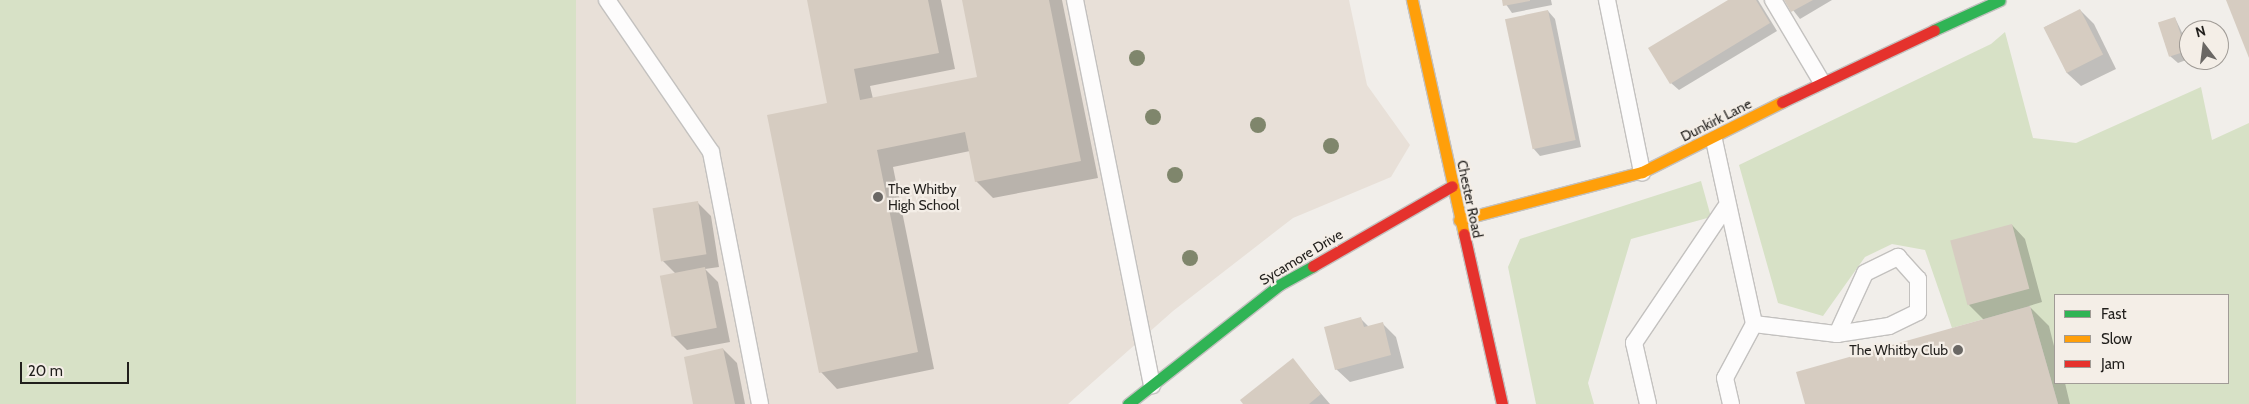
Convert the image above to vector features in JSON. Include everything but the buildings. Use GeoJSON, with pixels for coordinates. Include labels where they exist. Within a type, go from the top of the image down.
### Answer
{"type":"FeatureCollection","features":[{"type":"Feature","properties":{"kind":"street","name":"Chester Road"},"geometry":{"type":"LineString","coordinates":[[1412,0],[1459,220],[1502,404]]}},
{"type":"Feature","properties":{"kind":"street","name":"Dunkirk Lane"},"geometry":{"type":"LineString","coordinates":[[1459,220],[1642,172],[1714,140],[1821,81],[2000,0]]}},
{"type":"Feature","properties":{"kind":"street","name":"Sycamore Drive"},"geometry":{"type":"LineString","coordinates":[[1128,404],[1279,285],[1452,186]]}},
{"type":"Feature","properties":{"kind":"lane"},"geometry":{"type":"LineString","coordinates":[[607,0],[711,152],[760,404]]}},
{"type":"Feature","properties":{"kind":"lane"},"geometry":{"type":"LineString","coordinates":[[1076,0],[1152,385]]}},
{"type":"Feature","properties":{"kind":"lane"},"geometry":{"type":"LineString","coordinates":[[1607,0],[1642,172]]}},
{"type":"Feature","properties":{"kind":"lane"},"geometry":{"type":"LineString","coordinates":[[1773,0],[1821,81]]}},
{"type":"Feature","properties":{"kind":"lane"},"geometry":{"type":"LineString","coordinates":[[1714,140],[1725,208],[1754,324],[1725,378],[1731,404]]}},
{"type":"Feature","properties":{"kind":"lane"},"geometry":{"type":"LineString","coordinates":[[1648,404],[1634,343],[1725,208]]}},
{"type":"Feature","properties":{"kind":"lane"},"geometry":{"type":"LineString","coordinates":[[1754,324],[1837,334],[1889,326],[1918,312],[1918,279],[1898,258],[1865,273],[1837,334]]}},
{"type":"Feature","properties":{"kind":"shaded area","name":"The Whitby High School"},"geometry":{"type":"Polygon","coordinates":[[[374,0],[1349,0],[1367,85],[1410,145],[1391,177],[1293,218],[1173,311],[1068,404],[456,404],[374,0]]]}},
{"type":"Feature","properties":{"kind":"green space"},"geometry":{"type":"Polygon","coordinates":[[[0,0],[576,0],[576,404],[0,404],[0,0]]]}},
{"type":"Feature","properties":{"kind":"green space"},"geometry":{"type":"Polygon","coordinates":[[[2005,32],[2033,138],[2076,143],[2201,87],[2212,140],[2249,123],[2249,404],[2058,404],[2030,306],[1952,328],[1925,250],[1892,244],[1865,257],[1823,316],[1778,303],[1739,165],[1991,44],[2005,32]]]}},
{"type":"Feature","properties":{"kind":"green space"},"geometry":{"type":"Polygon","coordinates":[[[1701,181],[1711,217],[1631,239],[1588,383],[1594,404],[1536,404],[1508,267],[1520,239],[1701,181]]]}},
{"type":"Feature","properties":{"kind":"traffic: fast"},"geometry":{"type":"LineString","coordinates":[[1934,30],[2000,0]]}},
{"type":"Feature","properties":{"kind":"traffic: fast"},"geometry":{"type":"LineString","coordinates":[[1128,404],[1279,285],[1313,266]]}},
{"type":"Feature","properties":{"kind":"traffic: slow"},"geometry":{"type":"LineString","coordinates":[[1412,0],[1464,234]]}},
{"type":"Feature","properties":{"kind":"traffic: slow"},"geometry":{"type":"LineString","coordinates":[[1459,220],[1642,172],[1782,102]]}},
{"type":"Feature","properties":{"kind":"traffic: jam"},"geometry":{"type":"LineString","coordinates":[[1782,102],[1934,30]]}},
{"type":"Feature","properties":{"kind":"traffic: jam"},"geometry":{"type":"LineString","coordinates":[[1313,266],[1452,186]]}},
{"type":"Feature","properties":{"kind":"traffic: jam"},"geometry":{"type":"LineString","coordinates":[[1464,234],[1502,404]]}},
{"type":"Feature","properties":{"kind":"place","name":"The Whitby High School"},"geometry":{"type":"Point","coordinates":[878,197]}},
{"type":"Feature","properties":{"kind":"place","name":"The Whitby Club"},"geometry":{"type":"Point","coordinates":[1958,350]}}]}
